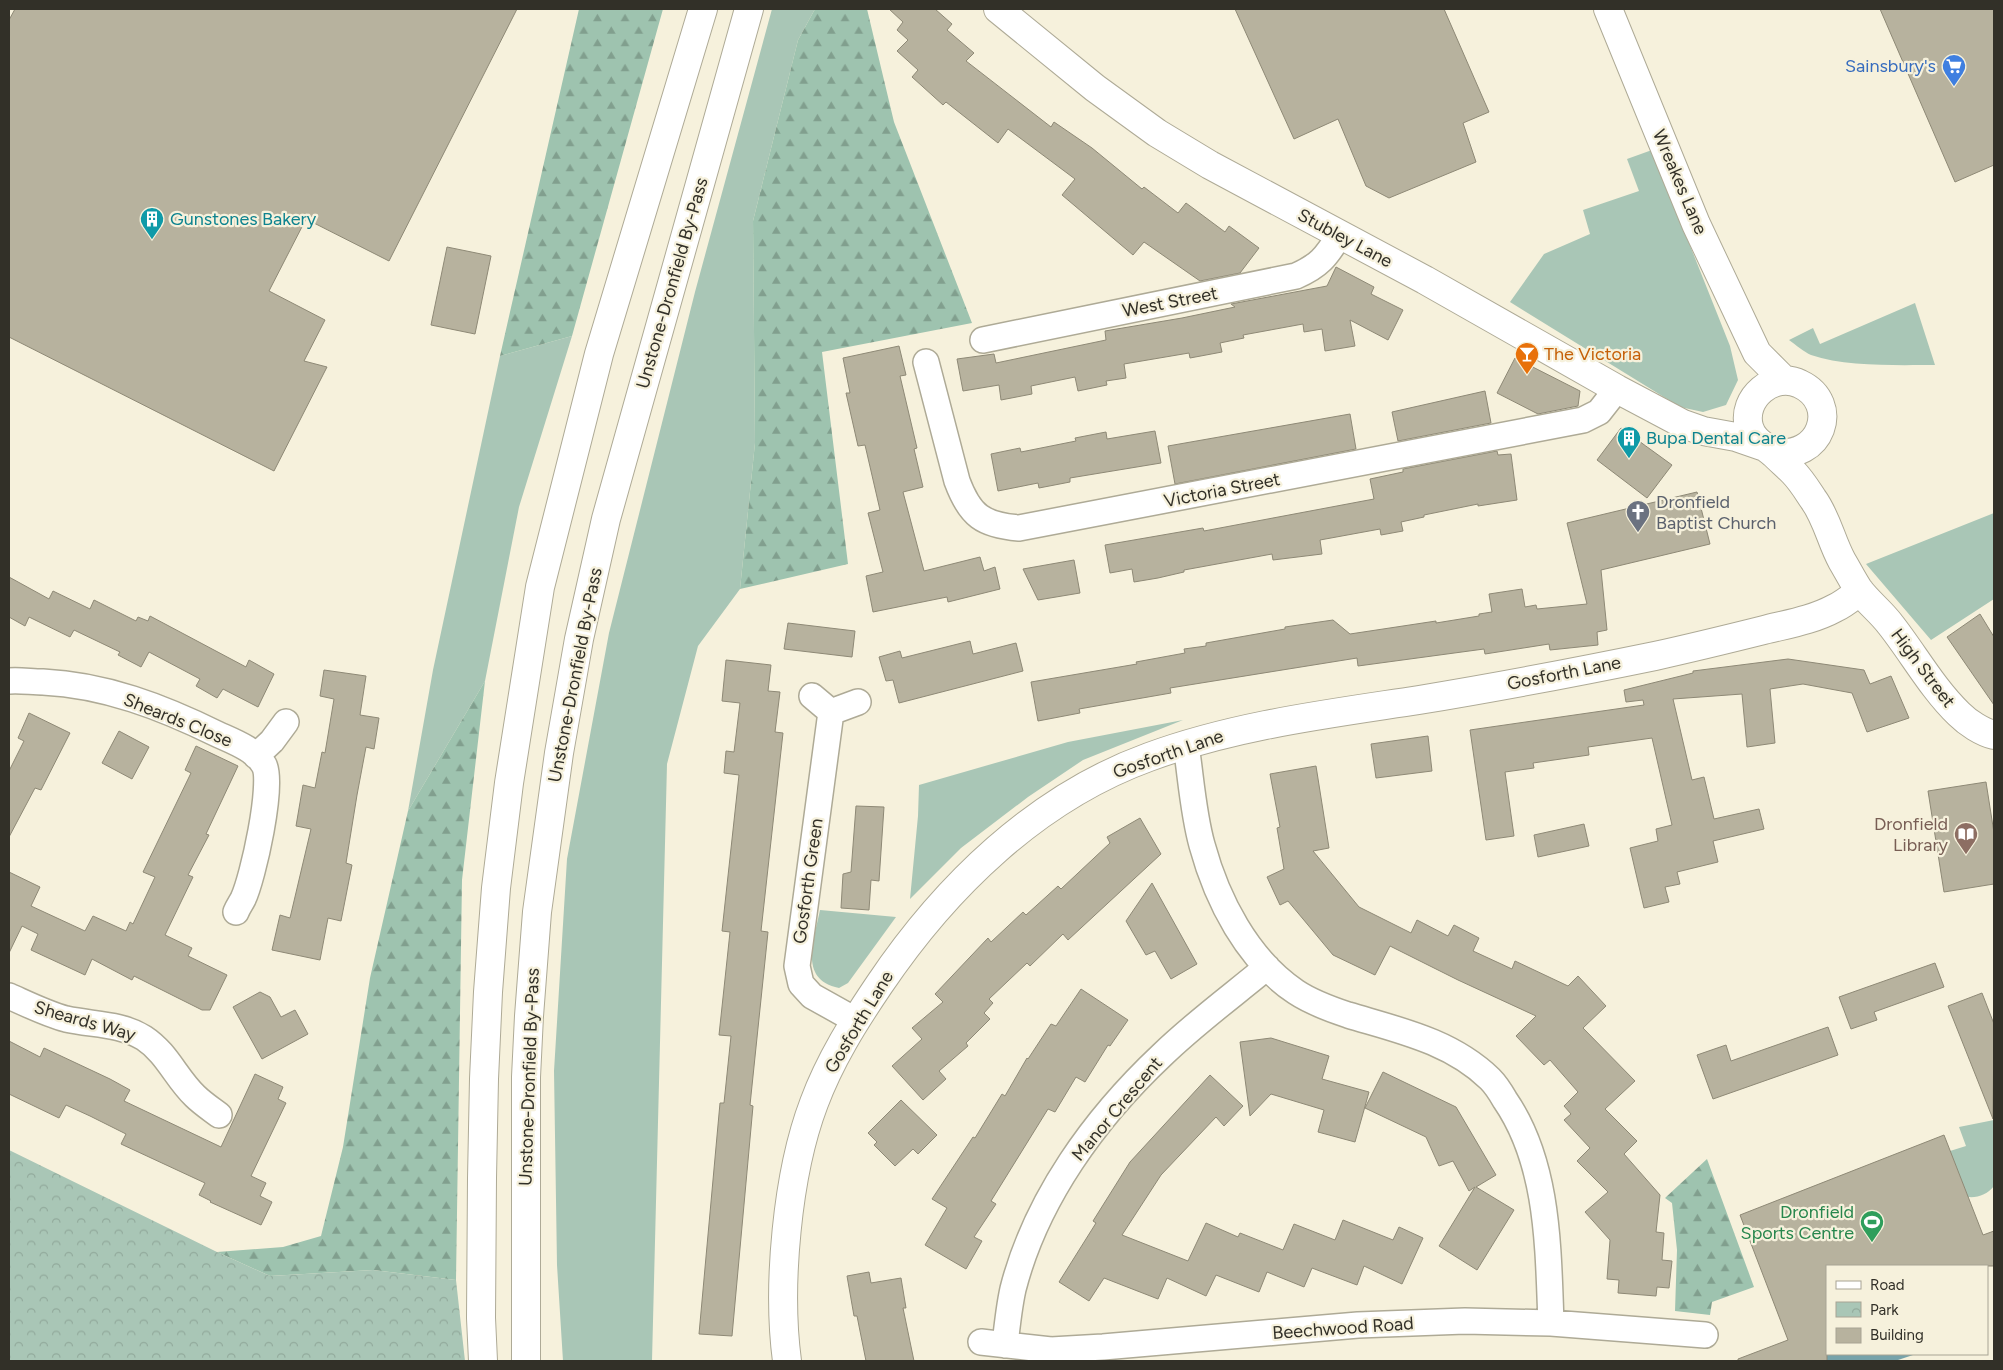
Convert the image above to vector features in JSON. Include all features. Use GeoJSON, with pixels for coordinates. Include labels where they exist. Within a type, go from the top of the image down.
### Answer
{"type":"FeatureCollection","features":[{"type":"Feature","properties":{"kind":"main road"},"geometry":{"type":"LineString","coordinates":[[483,1361],[481,1318],[482,1178],[488,992],[496,888],[509,783],[540,587],[599,354],[703,9]]}},
{"type":"Feature","properties":{"kind":"main road","name":"Unstone-Dronfield By-Pass"},"geometry":{"type":"LineString","coordinates":[[526,1361],[526,1077],[537,912],[556,771],[579,639],[606,519],[749,9]]}},
{"type":"Feature","properties":{"kind":"main road","name":"Stubley Lane"},"geometry":{"type":"LineString","coordinates":[[998,9],[1095,88],[1157,133],[1210,165],[1339,236],[1425,280],[1617,389],[1683,424],[1703,431],[1736,437],[1767,449]]}},
{"type":"Feature","properties":{"kind":"main road","name":"Wreakes Lane"},"geometry":{"type":"LineString","coordinates":[[1608,9],[1696,224],[1757,353],[1784,380],[1799,383],[1809,389],[1821,407],[1822,418],[1815,440],[1815,468],[1819,507]]}},
{"type":"Feature","properties":{"kind":"main road","name":"Wreakes Lane"},"geometry":{"type":"LineString","coordinates":[[1757,353],[1755,396],[1748,413],[1749,426],[1754,437],[1795,474],[1819,507],[1841,558],[1860,591]]}},
{"type":"Feature","properties":{"kind":"main road"},"geometry":{"type":"LineString","coordinates":[[1713,433],[1733,422],[1755,396],[1770,383],[1784,380]]}},
{"type":"Feature","properties":{"kind":"main road"},"geometry":{"type":"LineString","coordinates":[[1767,449],[1784,454],[1796,453],[1806,448],[1815,440]]}},
{"type":"Feature","properties":{"kind":"main road","name":"High Street"},"geometry":{"type":"LineString","coordinates":[[1860,591],[1890,624],[1959,715],[1986,733],[1994,735]]}},
{"type":"Feature","properties":{"kind":"main road","name":"Gosforth Lane"},"geometry":{"type":"LineString","coordinates":[[787,1361],[782,1312],[790,1207],[802,1141],[814,1103],[830,1064],[856,1020],[905,947],[954,891],[1004,842],[1071,794],[1146,758],[1186,745],[1239,730],[1304,717],[1424,699],[1580,671],[1677,651],[1813,618],[1838,608],[1860,591]]}},
{"type":"Feature","properties":{"kind":"street","name":"West Street"},"geometry":{"type":"LineString","coordinates":[[983,340],[1296,276],[1313,269],[1327,255],[1339,236]]}},
{"type":"Feature","properties":{"kind":"street","name":"Victoria Street"},"geometry":{"type":"LineString","coordinates":[[926,362],[957,481],[964,500],[984,520],[998,526],[1019,528],[1583,420],[1599,412],[1617,389]]}},
{"type":"Feature","properties":{"kind":"street","name":"Sheards Close"},"geometry":{"type":"LineString","coordinates":[[9,682],[61,683],[103,690],[146,702],[209,730],[256,756]]}},
{"type":"Feature","properties":{"kind":"street"},"geometry":{"type":"LineString","coordinates":[[812,696],[831,712],[858,702]]}},
{"type":"Feature","properties":{"kind":"street","name":"Gosforth Green"},"geometry":{"type":"LineString","coordinates":[[831,712],[797,966],[801,984],[812,996],[856,1020]]}},
{"type":"Feature","properties":{"kind":"street"},"geometry":{"type":"LineString","coordinates":[[236,912],[244,898],[257,851],[265,798],[267,778],[264,765],[256,756],[272,741],[286,722]]}},
{"type":"Feature","properties":{"kind":"street"},"geometry":{"type":"LineString","coordinates":[[1186,745],[1202,844],[1216,889],[1240,932],[1267,967],[1296,992],[1335,1011],[1426,1038],[1462,1055],[1492,1080],[1518,1119],[1536,1172],[1547,1236],[1551,1323]]}},
{"type":"Feature","properties":{"kind":"street","name":"Manor Crescent"},"geometry":{"type":"LineString","coordinates":[[993,1344],[1028,1242],[1052,1194],[1093,1131],[1131,1085],[1162,1054],[1267,967]]}},
{"type":"Feature","properties":{"kind":"street","name":"Sheards Way"},"geometry":{"type":"LineString","coordinates":[[9,996],[64,1018],[90,1024],[111,1025],[128,1030],[144,1038],[157,1048],[195,1096],[219,1115]]}},
{"type":"Feature","properties":{"kind":"street","name":"Beechwood Road"},"geometry":{"type":"LineString","coordinates":[[993,1344],[1051,1350],[1113,1347],[1358,1325],[1466,1321],[1551,1323],[1705,1335]]}},
{"type":"Feature","properties":{"kind":"green space"},"geometry":{"type":"Polygon","coordinates":[[[579,9],[663,9],[572,336],[500,356],[579,9]]]}},
{"type":"Feature","properties":{"kind":"green space"},"geometry":{"type":"Polygon","coordinates":[[[772,9],[815,9],[798,40],[753,221],[755,443],[740,589],[698,646],[667,764],[652,1361],[563,1361],[557,1265],[554,1071],[567,859],[609,633],[695,292],[772,9]]]}},
{"type":"Feature","properties":{"kind":"green space"},"geometry":{"type":"Polygon","coordinates":[[[815,9],[867,9],[894,122],[972,323],[822,352],[848,564],[740,589],[755,443],[753,221],[798,40],[815,9]]]}},
{"type":"Feature","properties":{"kind":"green space"},"geometry":{"type":"Polygon","coordinates":[[[1652,150],[1730,346],[1738,380],[1726,405],[1703,412],[1680,407],[1510,302],[1544,254],[1590,234],[1583,210],[1639,191],[1627,159],[1652,150]]]}},
{"type":"Feature","properties":{"kind":"green space"},"geometry":{"type":"Polygon","coordinates":[[[1915,303],[1935,365],[1840,362],[1811,355],[1789,340],[1813,328],[1820,344],[1915,303]]]}},
{"type":"Feature","properties":{"kind":"green space"},"geometry":{"type":"Polygon","coordinates":[[[572,336],[519,507],[485,681],[408,811],[433,670],[500,356],[572,336]]]}},
{"type":"Feature","properties":{"kind":"green space"},"geometry":{"type":"Polygon","coordinates":[[[1994,513],[1994,599],[1931,640],[1866,564],[1994,513]]]}},
{"type":"Feature","properties":{"kind":"green space"},"geometry":{"type":"Polygon","coordinates":[[[485,681],[462,880],[456,1280],[373,1270],[270,1276],[217,1252],[283,1247],[321,1236],[343,1147],[370,978],[408,811],[485,681]]]}},
{"type":"Feature","properties":{"kind":"green space"},"geometry":{"type":"Polygon","coordinates":[[[1183,720],[1083,760],[1028,797],[961,848],[910,899],[919,785],[1068,742],[1183,720]]]}},
{"type":"Feature","properties":{"kind":"green space"},"geometry":{"type":"Polygon","coordinates":[[[820,910],[896,917],[848,983],[839,988],[826,984],[818,977],[813,968],[813,946],[820,910]]]}},
{"type":"Feature","properties":{"kind":"green space"},"geometry":{"type":"Polygon","coordinates":[[[1994,1120],[1994,1186],[1983,1195],[1968,1197],[1950,1151],[1966,1146],[1959,1127],[1994,1120]]]}},
{"type":"Feature","properties":{"kind":"green space"},"geometry":{"type":"Polygon","coordinates":[[[9,1150],[270,1276],[373,1270],[456,1280],[465,1361],[9,1361],[9,1150]]]}},
{"type":"Feature","properties":{"kind":"green space"},"geometry":{"type":"Polygon","coordinates":[[[1707,1159],[1754,1287],[1712,1302],[1710,1315],[1675,1311],[1677,1250],[1672,1203],[1665,1198],[1707,1159]]]}},
{"type":"Feature","properties":{"kind":"water"},"geometry":{"type":"Polygon","coordinates":[[[1826,1337],[1826,1355],[1913,1355],[1895,1361],[1761,1361],[1826,1337]]]}},
{"type":"Feature","properties":{"kind":"building","name":"Gunstones Bakery"},"geometry":{"type":"Polygon","coordinates":[[[15,9],[517,9],[389,261],[306,219],[269,291],[325,320],[304,361],[327,367],[274,471],[9,337],[9,20],[15,9]]]}},
{"type":"Feature","properties":{"kind":"building"},"geometry":{"type":"Polygon","coordinates":[[[889,9],[935,9],[952,24],[947,30],[974,53],[966,61],[1051,127],[1054,122],[1092,148],[1142,189],[1144,187],[1178,213],[1186,203],[1225,232],[1229,226],[1259,248],[1240,273],[1200,281],[1144,242],[1133,255],[1062,195],[1075,179],[1008,129],[998,143],[946,102],[943,105],[912,77],[918,70],[897,51],[908,40],[897,30],[903,22],[889,9]]]}},
{"type":"Feature","properties":{"kind":"building"},"geometry":{"type":"Polygon","coordinates":[[[1235,9],[1444,9],[1489,112],[1463,123],[1476,162],[1389,198],[1366,186],[1338,119],[1294,139],[1235,9]]]}},
{"type":"Feature","properties":{"kind":"building","name":"Sainsbury's"},"geometry":{"type":"Polygon","coordinates":[[[1880,9],[1994,9],[1994,165],[1955,182],[1880,9]]]}},
{"type":"Feature","properties":{"kind":"building"},"geometry":{"type":"Polygon","coordinates":[[[447,247],[491,256],[475,334],[431,325],[447,247]]]}},
{"type":"Feature","properties":{"kind":"building"},"geometry":{"type":"Polygon","coordinates":[[[1336,267],[1374,287],[1371,294],[1403,310],[1388,340],[1350,320],[1355,346],[1325,351],[1322,329],[1304,332],[1303,324],[1243,335],[1244,338],[1220,343],[1222,352],[1190,358],[1189,353],[1124,364],[1126,378],[1106,381],[1107,385],[1078,391],[1075,377],[1031,386],[1032,394],[1001,400],[999,385],[963,391],[957,359],[994,354],[996,363],[1106,340],[1105,331],[1182,318],[1235,307],[1231,304],[1327,286],[1336,267]]]}},
{"type":"Feature","properties":{"kind":"building"},"geometry":{"type":"Polygon","coordinates":[[[899,346],[906,375],[900,376],[917,448],[914,449],[923,487],[903,492],[924,571],[980,557],[984,571],[995,567],[1000,589],[948,602],[947,597],[873,612],[866,576],[883,572],[868,513],[880,510],[865,445],[858,446],[846,393],[850,393],[843,358],[899,346]]]}},
{"type":"Feature","properties":{"kind":"building","name":"The Victoria"},"geometry":{"type":"Polygon","coordinates":[[[1515,358],[1580,391],[1578,406],[1538,414],[1497,393],[1515,358]]]}},
{"type":"Feature","properties":{"kind":"building"},"geometry":{"type":"Polygon","coordinates":[[[1485,391],[1491,423],[1398,441],[1392,412],[1485,391]]]}},
{"type":"Feature","properties":{"kind":"building"},"geometry":{"type":"Polygon","coordinates":[[[1350,414],[1356,449],[1175,484],[1168,446],[1350,414]]]}},
{"type":"Feature","properties":{"kind":"building","name":"Bupa Dental Care"},"geometry":{"type":"Polygon","coordinates":[[[1621,428],[1672,465],[1647,498],[1597,460],[1621,428]]]}},
{"type":"Feature","properties":{"kind":"building"},"geometry":{"type":"Polygon","coordinates":[[[1155,431],[1161,463],[1070,478],[1070,482],[1039,488],[1038,483],[998,491],[991,454],[1020,448],[1021,452],[1076,441],[1075,438],[1106,432],[1107,439],[1155,431]]]}},
{"type":"Feature","properties":{"kind":"building"},"geometry":{"type":"Polygon","coordinates":[[[1497,451],[1498,455],[1511,454],[1517,500],[1478,506],[1478,504],[1424,515],[1424,517],[1401,522],[1403,531],[1381,535],[1380,529],[1320,540],[1322,554],[1273,560],[1272,554],[1184,570],[1184,572],[1134,582],[1132,569],[1110,573],[1105,545],[1203,528],[1204,531],[1374,499],[1370,479],[1403,472],[1403,469],[1497,451]]]}},
{"type":"Feature","properties":{"kind":"building"},"geometry":{"type":"Polygon","coordinates":[[[1697,492],[1710,544],[1601,570],[1607,630],[1597,632],[1598,645],[1550,650],[1549,644],[1485,654],[1484,649],[1358,666],[1357,658],[1170,688],[1171,693],[1079,709],[1080,713],[1038,721],[1031,682],[1137,664],[1136,662],[1185,653],[1184,649],[1206,646],[1206,643],[1285,629],[1285,627],[1333,620],[1350,634],[1479,616],[1479,614],[1492,612],[1489,594],[1522,589],[1525,607],[1536,605],[1537,609],[1587,604],[1567,523],[1697,492]]]}},
{"type":"Feature","properties":{"kind":"building"},"geometry":{"type":"Polygon","coordinates":[[[1074,560],[1080,593],[1038,600],[1023,569],[1074,560]]]}},
{"type":"Feature","properties":{"kind":"building"},"geometry":{"type":"Polygon","coordinates":[[[9,577],[49,599],[53,591],[90,609],[94,600],[136,621],[138,617],[148,621],[150,616],[246,667],[249,660],[274,674],[258,707],[223,689],[217,698],[196,686],[200,679],[149,652],[141,667],[118,655],[120,652],[74,630],[70,637],[29,617],[25,626],[9,617],[9,577]]]}},
{"type":"Feature","properties":{"kind":"building"},"geometry":{"type":"Polygon","coordinates":[[[1980,614],[1994,637],[1994,705],[1947,637],[1980,614]]]}},
{"type":"Feature","properties":{"kind":"building"},"geometry":{"type":"Polygon","coordinates":[[[788,623],[855,631],[852,657],[784,649],[788,623]]]}},
{"type":"Feature","properties":{"kind":"building"},"geometry":{"type":"Polygon","coordinates":[[[970,641],[973,654],[1016,643],[1023,671],[899,703],[893,680],[886,681],[879,657],[900,651],[902,658],[970,641]]]}},
{"type":"Feature","properties":{"kind":"building"},"geometry":{"type":"Polygon","coordinates":[[[1788,659],[1864,670],[1870,684],[1891,676],[1909,718],[1867,732],[1852,693],[1803,684],[1770,689],[1775,743],[1747,747],[1742,694],[1673,699],[1692,780],[1704,777],[1714,819],[1759,809],[1764,829],[1713,841],[1718,862],[1677,872],[1680,884],[1665,887],[1669,902],[1644,908],[1630,848],[1658,841],[1656,829],[1672,825],[1652,738],[1588,747],[1589,755],[1533,763],[1534,768],[1505,772],[1514,836],[1486,840],[1470,730],[1644,705],[1643,700],[1626,702],[1624,690],[1693,673],[1693,671],[1788,659]]]}},
{"type":"Feature","properties":{"kind":"building"},"geometry":{"type":"Polygon","coordinates":[[[726,660],[771,665],[768,691],[780,692],[775,732],[783,733],[761,931],[768,932],[750,1105],[753,1106],[732,1336],[699,1334],[720,1103],[724,1103],[731,1036],[719,1035],[730,932],[722,931],[739,775],[724,773],[726,751],[734,752],[740,703],[722,701],[726,660]]]}},
{"type":"Feature","properties":{"kind":"building"},"geometry":{"type":"Polygon","coordinates":[[[324,670],[366,676],[360,715],[379,718],[374,749],[366,747],[357,795],[346,863],[352,865],[341,921],[328,918],[320,960],[272,950],[280,915],[290,918],[311,829],[296,826],[303,785],[315,788],[322,752],[325,753],[334,699],[320,696],[324,670]]]}},
{"type":"Feature","properties":{"kind":"building"},"geometry":{"type":"Polygon","coordinates":[[[29,713],[70,733],[41,790],[35,788],[9,837],[9,771],[24,741],[18,738],[29,713]]]}},
{"type":"Feature","properties":{"kind":"building"},"geometry":{"type":"Polygon","coordinates":[[[119,731],[149,747],[132,779],[102,763],[119,731]]]}},
{"type":"Feature","properties":{"kind":"building"},"geometry":{"type":"Polygon","coordinates":[[[1428,736],[1432,771],[1376,778],[1371,744],[1428,736]]]}},
{"type":"Feature","properties":{"kind":"building"},"geometry":{"type":"Polygon","coordinates":[[[196,746],[238,766],[206,834],[209,835],[188,875],[193,877],[165,935],[192,948],[188,956],[227,975],[210,1010],[202,1010],[134,976],[132,980],[92,959],[85,975],[31,950],[38,934],[22,926],[9,953],[9,872],[40,887],[31,906],[85,931],[93,916],[126,931],[130,922],[133,924],[155,877],[143,872],[191,773],[185,770],[196,746]]]}},
{"type":"Feature","properties":{"kind":"building"},"geometry":{"type":"Polygon","coordinates":[[[1316,766],[1329,848],[1313,851],[1359,907],[1411,933],[1417,920],[1448,936],[1454,925],[1479,938],[1473,951],[1512,969],[1515,961],[1568,986],[1578,976],[1606,1006],[1583,1028],[1635,1081],[1605,1109],[1637,1141],[1624,1154],[1660,1195],[1656,1232],[1664,1233],[1662,1260],[1672,1261],[1669,1288],[1657,1287],[1656,1296],[1618,1293],[1619,1280],[1607,1279],[1610,1240],[1585,1212],[1608,1192],[1577,1161],[1590,1148],[1564,1120],[1571,1114],[1564,1106],[1578,1092],[1550,1060],[1544,1065],[1516,1036],[1536,1016],[1390,946],[1375,975],[1333,955],[1288,901],[1280,905],[1267,877],[1284,869],[1277,828],[1280,827],[1270,774],[1316,766]]]}},
{"type":"Feature","properties":{"kind":"building","name":"Dronfield Library"},"geometry":{"type":"Polygon","coordinates":[[[1986,782],[1994,833],[1994,884],[1944,892],[1928,791],[1986,782]]]}},
{"type":"Feature","properties":{"kind":"building"},"geometry":{"type":"Polygon","coordinates":[[[856,806],[884,807],[879,881],[871,880],[869,910],[841,908],[843,874],[851,872],[856,806]]]}},
{"type":"Feature","properties":{"kind":"building"},"geometry":{"type":"Polygon","coordinates":[[[1140,818],[1161,854],[1068,940],[1063,934],[1030,966],[1027,963],[989,999],[993,1003],[984,1013],[990,1019],[966,1043],[968,1046],[939,1071],[946,1079],[923,1100],[892,1066],[922,1039],[912,1028],[943,1002],[935,994],[988,938],[991,942],[1023,912],[1026,915],[1058,886],[1061,889],[1110,843],[1107,837],[1140,818]]]}},
{"type":"Feature","properties":{"kind":"building"},"geometry":{"type":"Polygon","coordinates":[[[1584,824],[1589,846],[1538,857],[1534,835],[1584,824]]]}},
{"type":"Feature","properties":{"kind":"building"},"geometry":{"type":"Polygon","coordinates":[[[1152,883],[1197,964],[1171,979],[1155,951],[1146,955],[1126,921],[1152,883]]]}},
{"type":"Feature","properties":{"kind":"building"},"geometry":{"type":"Polygon","coordinates":[[[1935,963],[1944,987],[1874,1012],[1877,1020],[1851,1029],[1839,997],[1935,963]]]}},
{"type":"Feature","properties":{"kind":"building"},"geometry":{"type":"Polygon","coordinates":[[[1081,989],[1128,1020],[1110,1046],[1108,1045],[1085,1082],[1076,1077],[1055,1112],[1048,1109],[991,1201],[996,1204],[974,1237],[982,1241],[966,1269],[925,1245],[947,1208],[932,1199],[973,1137],[975,1138],[1002,1094],[1005,1096],[1027,1058],[1051,1024],[1056,1026],[1081,989]]]}},
{"type":"Feature","properties":{"kind":"building"},"geometry":{"type":"Polygon","coordinates":[[[260,992],[270,997],[281,1017],[295,1010],[308,1034],[262,1059],[233,1007],[260,992]]]}},
{"type":"Feature","properties":{"kind":"building"},"geometry":{"type":"Polygon","coordinates":[[[1982,993],[1994,1024],[1993,1119],[1948,1006],[1982,993]]]}},
{"type":"Feature","properties":{"kind":"building"},"geometry":{"type":"Polygon","coordinates":[[[1828,1027],[1838,1055],[1713,1099],[1697,1055],[1726,1045],[1731,1061],[1828,1027]]]}},
{"type":"Feature","properties":{"kind":"building"},"geometry":{"type":"Polygon","coordinates":[[[1271,1038],[1329,1056],[1322,1079],[1369,1092],[1355,1142],[1318,1132],[1324,1110],[1271,1094],[1250,1116],[1240,1042],[1271,1038]]]}},
{"type":"Feature","properties":{"kind":"building"},"geometry":{"type":"Polygon","coordinates":[[[9,1041],[40,1057],[44,1048],[110,1079],[130,1090],[124,1101],[221,1147],[255,1074],[283,1087],[278,1099],[286,1103],[251,1176],[266,1183],[260,1196],[272,1202],[261,1225],[210,1202],[199,1195],[205,1183],[121,1144],[126,1134],[66,1105],[59,1118],[9,1094],[9,1041]]]}},
{"type":"Feature","properties":{"kind":"building"},"geometry":{"type":"Polygon","coordinates":[[[1383,1072],[1456,1107],[1496,1175],[1476,1187],[1514,1210],[1477,1270],[1439,1246],[1475,1187],[1469,1191],[1453,1161],[1439,1166],[1426,1137],[1365,1108],[1383,1072]]]}},
{"type":"Feature","properties":{"kind":"building"},"geometry":{"type":"Polygon","coordinates":[[[1210,1075],[1243,1106],[1224,1126],[1216,1117],[1161,1175],[1122,1235],[1188,1261],[1206,1223],[1238,1237],[1240,1233],[1283,1250],[1294,1224],[1335,1240],[1343,1220],[1393,1240],[1399,1227],[1423,1238],[1402,1284],[1364,1266],[1357,1285],[1312,1268],[1304,1287],[1267,1272],[1259,1292],[1216,1275],[1206,1296],[1167,1278],[1158,1299],[1104,1278],[1089,1301],[1059,1282],[1096,1223],[1093,1221],[1130,1162],[1210,1075]]]}},
{"type":"Feature","properties":{"kind":"building"},"geometry":{"type":"Polygon","coordinates":[[[901,1100],[937,1135],[918,1154],[913,1149],[895,1166],[874,1145],[877,1142],[868,1133],[901,1100]]]}},
{"type":"Feature","properties":{"kind":"building","name":"Dronfield Sports Centre"},"geometry":{"type":"Polygon","coordinates":[[[1944,1135],[1983,1235],[1994,1231],[1994,1266],[1826,1265],[1827,1361],[1738,1361],[1738,1359],[1788,1340],[1740,1215],[1944,1135]]]}},
{"type":"Feature","properties":{"kind":"building"},"geometry":{"type":"Polygon","coordinates":[[[869,1272],[871,1283],[901,1278],[906,1308],[903,1308],[914,1361],[866,1361],[857,1316],[854,1316],[847,1276],[869,1272]]]}},
{"type":"Feature","properties":{"kind":"place","name":"Sainsbury's"},"geometry":{"type":"Point","coordinates":[1954,87]}},
{"type":"Feature","properties":{"kind":"place","name":"Gunstones Bakery"},"geometry":{"type":"Point","coordinates":[152,240]}},
{"type":"Feature","properties":{"kind":"place","name":"The Victoria"},"geometry":{"type":"Point","coordinates":[1527,375]}},
{"type":"Feature","properties":{"kind":"place","name":"Bupa Dental Care"},"geometry":{"type":"Point","coordinates":[1629,459]}},
{"type":"Feature","properties":{"kind":"place","name":"Dronfield Baptist Church"},"geometry":{"type":"Point","coordinates":[1638,533]}},
{"type":"Feature","properties":{"kind":"place","name":"Dronfield Library"},"geometry":{"type":"Point","coordinates":[1966,855]}},
{"type":"Feature","properties":{"kind":"place","name":"Dronfield Sports Centre"},"geometry":{"type":"Point","coordinates":[1872,1243]}}]}
